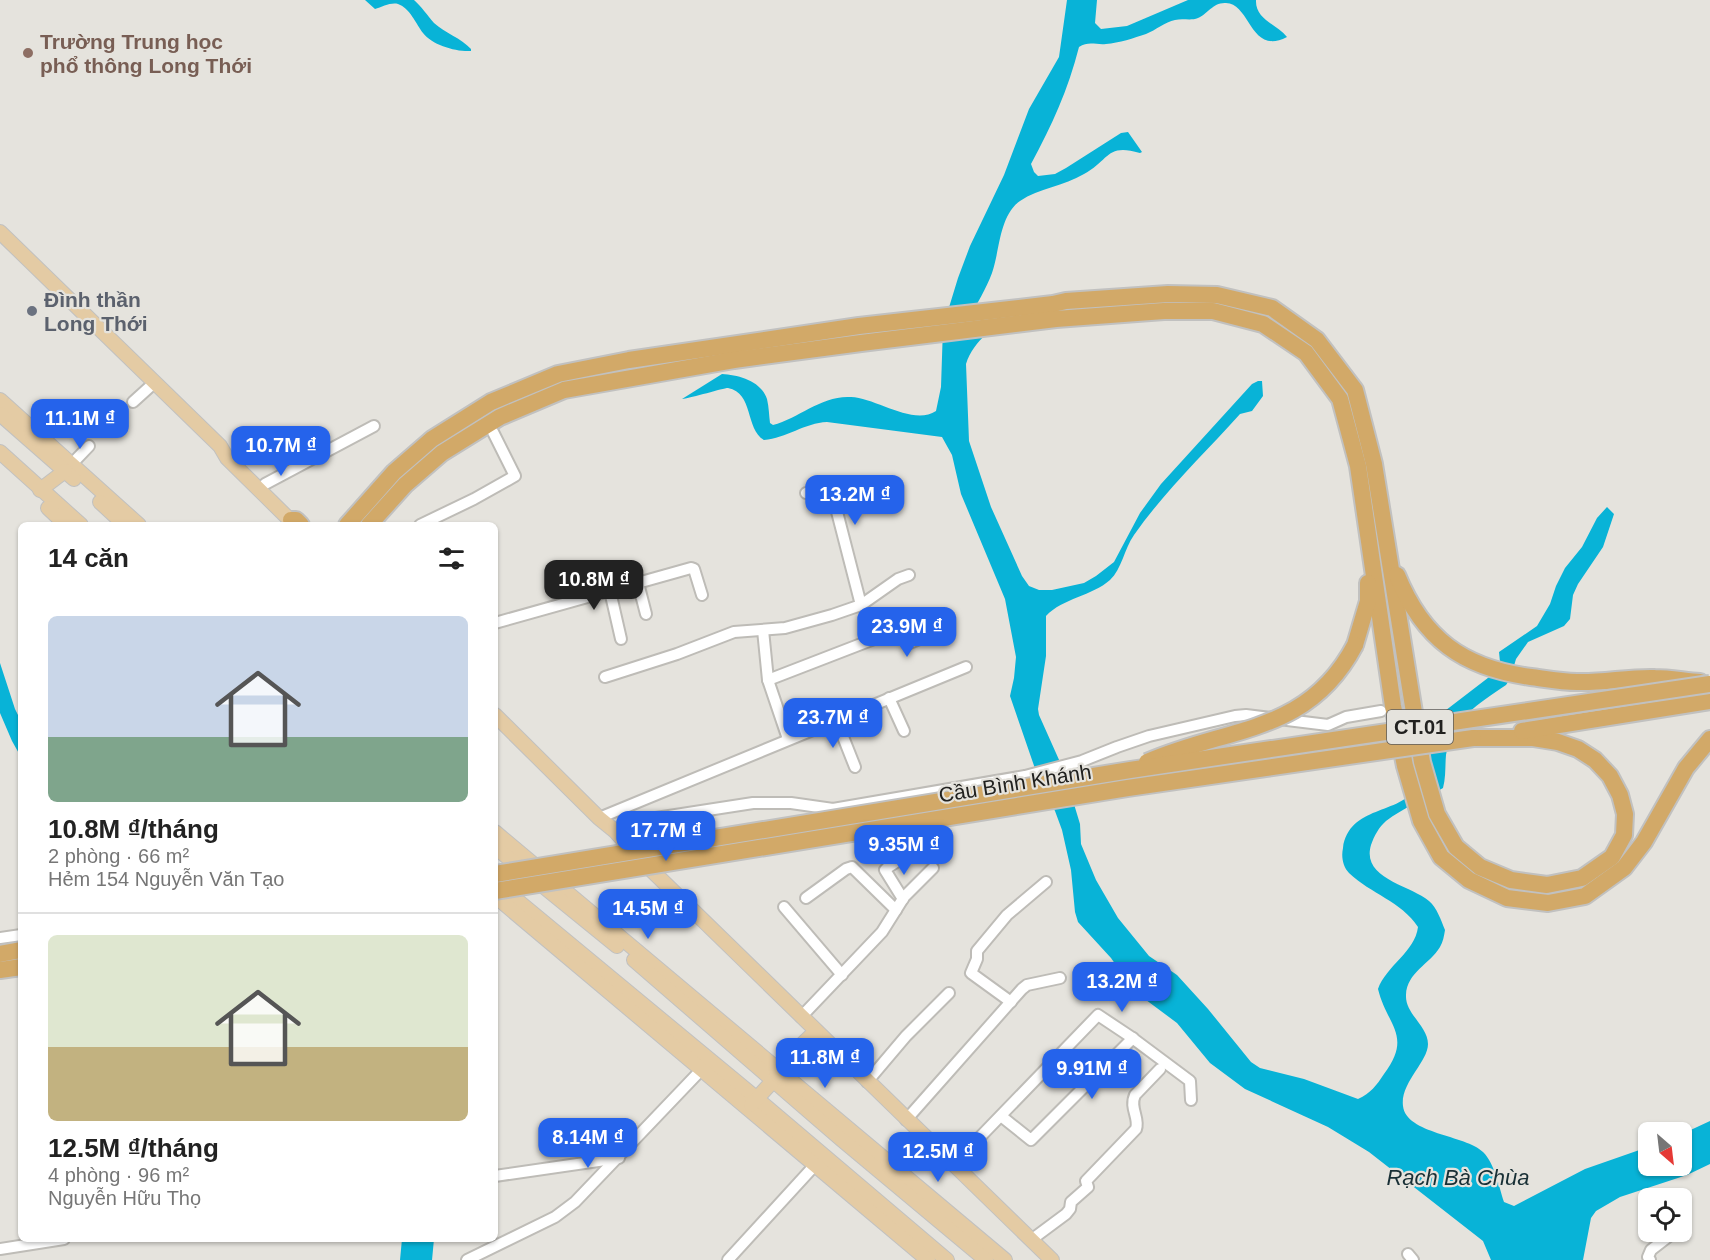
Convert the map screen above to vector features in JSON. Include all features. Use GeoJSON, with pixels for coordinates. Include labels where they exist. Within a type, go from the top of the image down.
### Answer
{"type":"FeatureCollection","features":[{"type":"Feature","properties":{"kind":"highway"},"geometry":{"type":"LineString","coordinates":[[372,522],[405,485],[442,453],[500,417],[564,390],[734,360],[927,335],[1055,312],[1066,301],[1168,294],[1217,295],[1272,308],[1317,340],[1355,390],[1374,464],[1422,762],[1437,814],[1456,847],[1479,867],[1511,880],[1547,885],[1582,878],[1612,857],[1624,836],[1624,814],[1620,795],[1610,776],[1595,760],[1558,742],[1533,738],[1501,740],[1473,738]]}},
{"type":"Feature","properties":{"kind":"highway"},"geometry":{"type":"LineString","coordinates":[[350,522],[394,472],[432,439],[491,402],[558,374],[640,358],[930,317],[1055,312],[1213,311],[1263,324],[1306,353],[1340,399],[1358,466],[1393,706],[1406,766],[1421,821],[1441,857],[1469,880],[1507,898],[1548,903],[1586,896],[1624,868],[1644,842],[1686,768],[1710,740]]}},
{"type":"Feature","properties":{"kind":"highway"},"geometry":{"type":"LineString","coordinates":[[1383,525],[1396,572],[1404,591],[1422,621],[1439,640],[1475,664],[1500,672],[1576,682],[1654,678],[1710,683]]}},
{"type":"Feature","properties":{"kind":"highway"},"geometry":{"type":"LineString","coordinates":[[1130,770],[1169,752],[1263,724],[1291,713],[1311,700],[1335,677],[1355,645],[1368,601],[1369,543]]}},
{"type":"Feature","properties":{"kind":"highway","name":"CT.01"},"geometry":{"type":"LineString","coordinates":[[1130,770],[1710,683]]}},
{"type":"Feature","properties":{"kind":"highway","name":"CT.01"},"geometry":{"type":"LineString","coordinates":[[1473,738],[1710,701]]}},
{"type":"Feature","properties":{"kind":"highway","name":"Cầu Bình Khánh"},"geometry":{"type":"LineString","coordinates":[[498,893],[1128,788],[1473,738]]}},
{"type":"Feature","properties":{"kind":"highway","name":"Cầu Bình Khánh"},"geometry":{"type":"LineString","coordinates":[[498,874],[1130,770]]}},
{"type":"Feature","properties":{"kind":"highway"},"geometry":{"type":"LineString","coordinates":[[0,954],[18,951]]}},
{"type":"Feature","properties":{"kind":"highway"},"geometry":{"type":"LineString","coordinates":[[0,970],[18,967]]}},
{"type":"Feature","properties":{"kind":"main road"},"geometry":{"type":"LineString","coordinates":[[0,232],[220,446],[227,458],[296,522]]}},
{"type":"Feature","properties":{"kind":"main road"},"geometry":{"type":"LineString","coordinates":[[0,400],[31,434],[135,522]]}},
{"type":"Feature","properties":{"kind":"main road"},"geometry":{"type":"LineString","coordinates":[[0,414],[31,434]]}},
{"type":"Feature","properties":{"kind":"main road"},"geometry":{"type":"LineString","coordinates":[[220,446],[233,452],[265,484],[296,522]]}},
{"type":"Feature","properties":{"kind":"main road"},"geometry":{"type":"LineString","coordinates":[[0,452],[77,522]]}},
{"type":"Feature","properties":{"kind":"main road"},"geometry":{"type":"LineString","coordinates":[[0,465],[63,522]]}},
{"type":"Feature","properties":{"kind":"main road"},"geometry":{"type":"LineString","coordinates":[[40,490],[69,467]]}},
{"type":"Feature","properties":{"kind":"main road"},"geometry":{"type":"LineString","coordinates":[[69,467],[121,522]]}},
{"type":"Feature","properties":{"kind":"main road"},"geometry":{"type":"LineString","coordinates":[[498,718],[867,1082],[1052,1260]]}},
{"type":"Feature","properties":{"kind":"main road"},"geometry":{"type":"LineString","coordinates":[[498,835],[777,1076],[841,1139],[987,1260]]}},
{"type":"Feature","properties":{"kind":"main road"},"geometry":{"type":"LineString","coordinates":[[498,849],[1005,1260]]}},
{"type":"Feature","properties":{"kind":"main road"},"geometry":{"type":"LineString","coordinates":[[498,884],[670,1027],[753,1103],[815,1165],[928,1260]]}},
{"type":"Feature","properties":{"kind":"main road"},"geometry":{"type":"LineString","coordinates":[[498,896],[702,1070],[753,1103],[947,1260]]}},
{"type":"Feature","properties":{"kind":"main road"},"geometry":{"type":"LineString","coordinates":[[753,1103],[777,1076],[784,1062],[818,1033]]}},
{"type":"Feature","properties":{"kind":"street"},"geometry":{"type":"LineString","coordinates":[[133,402],[154,383]]}},
{"type":"Feature","properties":{"kind":"street"},"geometry":{"type":"LineString","coordinates":[[265,484],[374,426]]}},
{"type":"Feature","properties":{"kind":"street"},"geometry":{"type":"LineString","coordinates":[[426,522],[515,476],[493,432]]}},
{"type":"Feature","properties":{"kind":"street"},"geometry":{"type":"LineString","coordinates":[[69,467],[89,446]]}},
{"type":"Feature","properties":{"kind":"street"},"geometry":{"type":"LineString","coordinates":[[806,493],[824,494],[831,497],[835,504],[861,605]]}},
{"type":"Feature","properties":{"kind":"street"},"geometry":{"type":"LineString","coordinates":[[498,622],[686,569],[694,569],[702,595]]}},
{"type":"Feature","properties":{"kind":"street"},"geometry":{"type":"LineString","coordinates":[[605,677],[677,654],[734,632],[808,623],[861,605],[898,579],[909,575]]}},
{"type":"Feature","properties":{"kind":"street"},"geometry":{"type":"LineString","coordinates":[[638,583],[646,614]]}},
{"type":"Feature","properties":{"kind":"street"},"geometry":{"type":"LineString","coordinates":[[610,591],[621,639]]}},
{"type":"Feature","properties":{"kind":"street"},"geometry":{"type":"LineString","coordinates":[[768,680],[900,629],[908,644],[932,634]]}},
{"type":"Feature","properties":{"kind":"street"},"geometry":{"type":"LineString","coordinates":[[763,630],[768,680],[788,739]]}},
{"type":"Feature","properties":{"kind":"street"},"geometry":{"type":"LineString","coordinates":[[599,818],[966,667]]}},
{"type":"Feature","properties":{"kind":"street"},"geometry":{"type":"LineString","coordinates":[[889,698],[904,731]]}},
{"type":"Feature","properties":{"kind":"street"},"geometry":{"type":"LineString","coordinates":[[615,831],[656,818],[753,803],[791,803],[833,809],[1025,776],[1082,761],[1149,736],[1235,716],[1246,715],[1328,725],[1346,717],[1381,711]]}},
{"type":"Feature","properties":{"kind":"street"},"geometry":{"type":"LineString","coordinates":[[836,719],[855,767]]}},
{"type":"Feature","properties":{"kind":"street"},"geometry":{"type":"LineString","coordinates":[[903,899],[885,870],[910,853]]}},
{"type":"Feature","properties":{"kind":"street"},"geometry":{"type":"LineString","coordinates":[[806,898],[846,868],[852,867],[896,910]]}},
{"type":"Feature","properties":{"kind":"street"},"geometry":{"type":"LineString","coordinates":[[801,1017],[882,932],[903,899],[933,868]]}},
{"type":"Feature","properties":{"kind":"street"},"geometry":{"type":"LineString","coordinates":[[1011,1002],[971,973],[978,959],[977,951],[1007,915],[1046,882]]}},
{"type":"Feature","properties":{"kind":"street"},"geometry":{"type":"LineString","coordinates":[[784,907],[842,975]]}},
{"type":"Feature","properties":{"kind":"street"},"geometry":{"type":"LineString","coordinates":[[0,938],[18,935]]}},
{"type":"Feature","properties":{"kind":"street"},"geometry":{"type":"LineString","coordinates":[[906,1120],[1027,985],[1060,978]]}},
{"type":"Feature","properties":{"kind":"street"},"geometry":{"type":"LineString","coordinates":[[867,1082],[906,1036],[949,993]]}},
{"type":"Feature","properties":{"kind":"street"},"geometry":{"type":"LineString","coordinates":[[953,1165],[1098,1015],[1190,1081],[1191,1100]]}},
{"type":"Feature","properties":{"kind":"street"},"geometry":{"type":"LineString","coordinates":[[1001,1116],[1031,1140],[1133,1038]]}},
{"type":"Feature","properties":{"kind":"street"},"geometry":{"type":"LineString","coordinates":[[1031,1240],[1066,1214],[1071,1202],[1088,1187],[1086,1181],[1136,1130],[1138,1125],[1132,1108],[1132,1100],[1160,1069]]}},
{"type":"Feature","properties":{"kind":"street"},"geometry":{"type":"LineString","coordinates":[[467,1260],[555,1217],[575,1202],[620,1158],[702,1070]]}},
{"type":"Feature","properties":{"kind":"street"},"geometry":{"type":"LineString","coordinates":[[498,1176],[620,1158]]}},
{"type":"Feature","properties":{"kind":"street"},"geometry":{"type":"LineString","coordinates":[[728,1260],[815,1165]]}},
{"type":"Feature","properties":{"kind":"street"},"geometry":{"type":"LineString","coordinates":[[0,1249],[45,1242]]}},
{"type":"Feature","properties":{"kind":"street"},"geometry":{"type":"LineString","coordinates":[[1650,1260],[1648,1257],[1652,1250],[1662,1242]]}},
{"type":"Feature","properties":{"kind":"water"},"geometry":{"type":"Polygon","coordinates":[[[365,0],[414,0],[434,23],[463,42],[471,51],[452,49],[432,41],[423,33],[409,13],[398,4],[375,9],[365,0]]]}},
{"type":"Feature","properties":{"kind":"water","name":"Rạch Bà Chùa"},"geometry":{"type":"Polygon","coordinates":[[[1067,0],[1097,0],[1095,23],[1101,29],[1127,26],[1188,0],[1256,0],[1263,17],[1287,37],[1275,41],[1265,40],[1252,28],[1241,11],[1234,6],[1221,3],[1198,18],[1171,21],[1131,39],[1086,44],[1079,47],[1059,107],[1031,164],[1034,172],[1038,176],[1055,174],[1121,133],[1128,132],[1142,152],[1121,150],[1109,154],[1084,174],[1027,197],[1013,207],[1004,224],[992,273],[969,318],[1020,299],[1043,297],[998,324],[971,352],[966,364],[969,441],[991,507],[1022,576],[1029,586],[1039,590],[1052,590],[1084,583],[1114,562],[1140,513],[1161,484],[1252,384],[1262,381],[1263,396],[1252,411],[1240,414],[1158,504],[1134,535],[1110,580],[1095,590],[1061,605],[1046,616],[1046,656],[1038,709],[1064,771],[1080,824],[1081,844],[1096,880],[1118,918],[1149,956],[1177,975],[1251,1062],[1260,1068],[1304,1079],[1358,1099],[1373,1089],[1384,1074],[1397,1049],[1397,1040],[1378,989],[1387,973],[1412,944],[1418,927],[1403,911],[1347,871],[1342,855],[1347,834],[1365,817],[1399,802],[1417,787],[1424,770],[1437,717],[1497,671],[1500,662],[1499,652],[1537,626],[1550,604],[1565,568],[1582,547],[1597,518],[1607,507],[1614,514],[1603,547],[1573,595],[1570,619],[1564,626],[1528,642],[1516,659],[1506,685],[1476,706],[1460,722],[1449,742],[1443,788],[1386,821],[1374,838],[1370,857],[1373,866],[1389,880],[1429,901],[1437,911],[1445,930],[1443,941],[1436,953],[1415,974],[1407,987],[1409,1008],[1424,1031],[1428,1044],[1424,1058],[1403,1097],[1403,1106],[1414,1123],[1475,1146],[1483,1152],[1494,1169],[1504,1202],[1514,1206],[1585,1169],[1638,1150],[1638,1176],[1684,1176],[1647,1188],[1638,1188],[1638,1191],[1620,1197],[1596,1211],[1591,1218],[1583,1260],[1491,1260],[1483,1241],[1369,1152],[1328,1127],[1245,1089],[1210,1063],[1177,1023],[1134,991],[1111,958],[1078,922],[1071,870],[1062,830],[1055,811],[1041,786],[1010,696],[1016,657],[1005,599],[961,494],[952,455],[942,437],[827,422],[764,440],[754,428],[746,404],[736,391],[728,388],[682,399],[722,374],[749,380],[760,388],[767,399],[770,423],[773,425],[820,403],[840,397],[861,399],[917,415],[927,415],[936,411],[941,387],[943,327],[958,278],[970,246],[1004,175],[1029,109],[1059,57],[1067,0]]]}},
{"type":"Feature","properties":{"kind":"water"},"geometry":{"type":"Polygon","coordinates":[[[0,663],[18,715],[18,752],[0,713],[0,663]]]}},
{"type":"Feature","properties":{"kind":"water","name":"Rạch Bà Chùa"},"geometry":{"type":"Polygon","coordinates":[[[1710,1121],[1710,1164],[1692,1173],[1692,1129],[1710,1121]]]}},
{"type":"Feature","properties":{"kind":"water"},"geometry":{"type":"Polygon","coordinates":[[[402,1242],[434,1242],[432,1260],[400,1260],[402,1242]]]}},
{"type":"Feature","properties":{"kind":"place","name":"Trường Trung học phổ thông Long Thới"},"geometry":{"type":"Point","coordinates":[28,53]}},
{"type":"Feature","properties":{"kind":"place","name":"Đình thần Long Thới"},"geometry":{"type":"Point","coordinates":[32,311]}}]}
